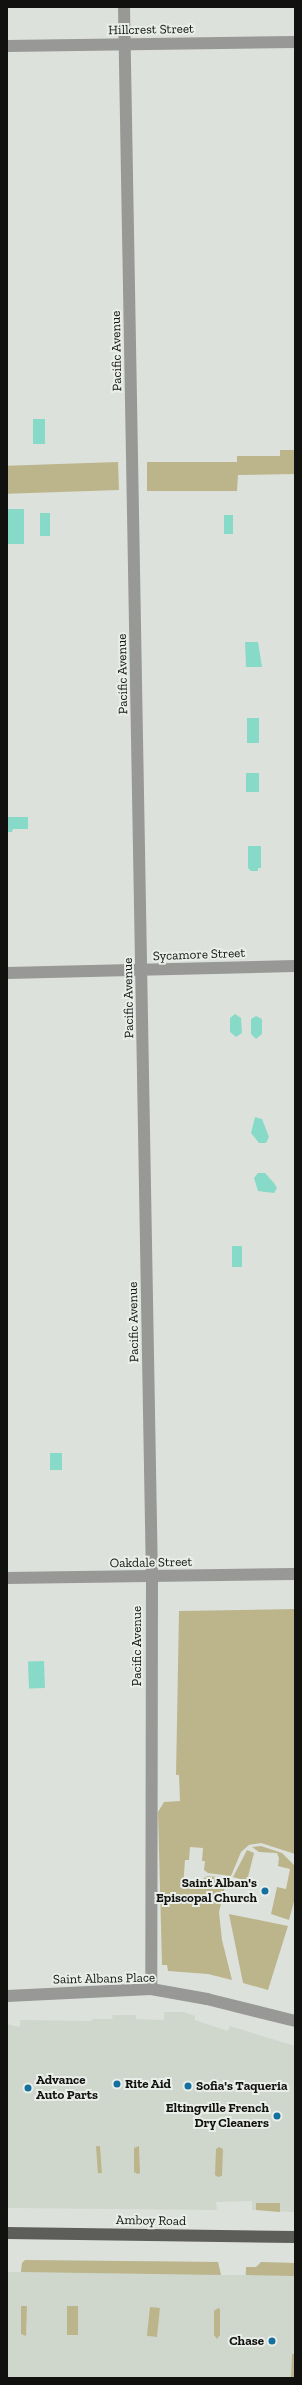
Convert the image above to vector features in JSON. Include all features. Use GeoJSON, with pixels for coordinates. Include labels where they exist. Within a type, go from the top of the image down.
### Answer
{"type":"FeatureCollection","features":[{"type":"Feature","properties":{"kind":"main road","name":"Amboy Road"},"geometry":{"type":"LineString","coordinates":[[7,2233],[295,2237]]}},
{"type":"Feature","properties":{"kind":"street","name":"Pacific Avenue"},"geometry":{"type":"LineString","coordinates":[[124,7],[152,1578],[151,1990]]}},
{"type":"Feature","properties":{"kind":"street","name":"Hillcrest Street"},"geometry":{"type":"LineString","coordinates":[[7,46],[295,42]]}},
{"type":"Feature","properties":{"kind":"street","name":"Sycamore Street"},"geometry":{"type":"LineString","coordinates":[[7,973],[142,971],[295,966]]}},
{"type":"Feature","properties":{"kind":"street","name":"Oakdale Street"},"geometry":{"type":"LineString","coordinates":[[7,1578],[152,1578],[295,1574]]}},
{"type":"Feature","properties":{"kind":"street","name":"Saint Albans Place"},"geometry":{"type":"LineString","coordinates":[[7,1996],[151,1990],[207,1999],[295,2020]]}},
{"type":"Feature","properties":{"kind":"shaded area"},"geometry":{"type":"Polygon","coordinates":[[[33,419],[45,419],[45,444],[33,444],[33,419]]]}},
{"type":"Feature","properties":{"kind":"shaded area"},"geometry":{"type":"Polygon","coordinates":[[[280,450],[295,450],[295,474],[238,475],[237,491],[147,491],[147,462],[237,462],[237,456],[280,456],[280,450]]]}},
{"type":"Feature","properties":{"kind":"shaded area"},"geometry":{"type":"Polygon","coordinates":[[[118,462],[119,490],[8,494],[7,466],[118,462]]]}},
{"type":"Feature","properties":{"kind":"shaded area"},"geometry":{"type":"Polygon","coordinates":[[[7,509],[24,509],[24,544],[7,544],[7,509]]]}},
{"type":"Feature","properties":{"kind":"shaded area"},"geometry":{"type":"Polygon","coordinates":[[[40,513],[50,513],[50,536],[40,536],[40,513]]]}},
{"type":"Feature","properties":{"kind":"shaded area"},"geometry":{"type":"Polygon","coordinates":[[[224,515],[233,515],[233,534],[224,534],[224,515]]]}},
{"type":"Feature","properties":{"kind":"shaded area"},"geometry":{"type":"Polygon","coordinates":[[[245,642],[258,642],[262,667],[246,667],[245,642]]]}},
{"type":"Feature","properties":{"kind":"shaded area"},"geometry":{"type":"Polygon","coordinates":[[[247,718],[259,718],[259,743],[247,743],[247,718]]]}},
{"type":"Feature","properties":{"kind":"shaded area"},"geometry":{"type":"Polygon","coordinates":[[[246,773],[259,773],[259,792],[246,792],[246,773]]]}},
{"type":"Feature","properties":{"kind":"shaded area"},"geometry":{"type":"Polygon","coordinates":[[[7,817],[28,817],[28,829],[13,829],[12,832],[7,832],[7,817]]]}},
{"type":"Feature","properties":{"kind":"shaded area"},"geometry":{"type":"Polygon","coordinates":[[[248,846],[261,846],[261,868],[258,868],[258,871],[251,871],[248,868],[248,846]]]}},
{"type":"Feature","properties":{"kind":"shaded area"},"geometry":{"type":"Polygon","coordinates":[[[235,1014],[241,1018],[242,1033],[236,1037],[230,1032],[230,1018],[235,1014]]]}},
{"type":"Feature","properties":{"kind":"shaded area"},"geometry":{"type":"Polygon","coordinates":[[[256,1016],[262,1019],[262,1034],[256,1039],[251,1034],[251,1019],[256,1016]]]}},
{"type":"Feature","properties":{"kind":"shaded area"},"geometry":{"type":"Polygon","coordinates":[[[255,1117],[262,1119],[269,1137],[266,1143],[259,1143],[251,1133],[255,1117]]]}},
{"type":"Feature","properties":{"kind":"shaded area"},"geometry":{"type":"Polygon","coordinates":[[[258,1173],[265,1173],[274,1183],[277,1188],[274,1193],[258,1191],[254,1178],[258,1173]]]}},
{"type":"Feature","properties":{"kind":"shaded area"},"geometry":{"type":"Polygon","coordinates":[[[232,1246],[242,1246],[242,1267],[232,1267],[232,1246]]]}},
{"type":"Feature","properties":{"kind":"shaded area"},"geometry":{"type":"Polygon","coordinates":[[[50,1453],[62,1453],[62,1470],[50,1470],[50,1453]]]}},
{"type":"Feature","properties":{"kind":"shaded area"},"geometry":{"type":"Polygon","coordinates":[[[295,1609],[295,1854],[261,1843],[249,1845],[241,1852],[231,1876],[208,1873],[204,1870],[205,1861],[202,1861],[203,1848],[190,1847],[189,1860],[185,1860],[183,1888],[203,1889],[203,1879],[207,1876],[227,1878],[219,1912],[222,1940],[232,1980],[208,1974],[168,1971],[167,1965],[162,1965],[158,1812],[164,1802],[180,1801],[179,1775],[176,1775],[179,1611],[295,1609]]]}},
{"type":"Feature","properties":{"kind":"shaded area"},"geometry":{"type":"Polygon","coordinates":[[[44,1661],[45,1688],[29,1689],[28,1662],[44,1661]]]}},
{"type":"Feature","properties":{"kind":"shaded area"},"geometry":{"type":"Polygon","coordinates":[[[261,1846],[282,1853],[295,1866],[295,1898],[289,1920],[271,1914],[277,1887],[286,1889],[290,1869],[278,1866],[279,1858],[277,1853],[259,1852],[252,1847],[261,1846]]]}},
{"type":"Feature","properties":{"kind":"shaded area"},"geometry":{"type":"Polygon","coordinates":[[[247,1850],[254,1853],[247,1881],[233,1877],[247,1850]]]}},
{"type":"Feature","properties":{"kind":"shaded area"},"geometry":{"type":"Polygon","coordinates":[[[229,1914],[288,1926],[268,1990],[243,1983],[229,1914]]]}},
{"type":"Feature","properties":{"kind":"shaded area"},"geometry":{"type":"Polygon","coordinates":[[[164,2012],[184,2012],[195,2016],[195,2020],[228,2031],[230,2026],[295,2046],[295,2212],[252,2210],[252,2201],[216,2202],[217,2210],[7,2208],[7,2024],[20,2027],[20,2020],[91,2021],[92,2019],[112,2019],[113,2015],[136,2015],[136,2019],[164,2020],[164,2012]]]}},
{"type":"Feature","properties":{"kind":"shaded area"},"geometry":{"type":"Polygon","coordinates":[[[96,2146],[100,2146],[102,2173],[98,2173],[96,2146]]]}},
{"type":"Feature","properties":{"kind":"shaded area"},"geometry":{"type":"Polygon","coordinates":[[[139,2146],[140,2173],[138,2174],[134,2172],[134,2148],[139,2146]]]}},
{"type":"Feature","properties":{"kind":"shaded area"},"geometry":{"type":"Polygon","coordinates":[[[219,2147],[223,2149],[222,2176],[218,2177],[215,2175],[216,2149],[219,2147]]]}},
{"type":"Feature","properties":{"kind":"shaded area"},"geometry":{"type":"Polygon","coordinates":[[[256,2203],[280,2203],[280,2212],[256,2210],[256,2203]]]}},
{"type":"Feature","properties":{"kind":"shaded area"},"geometry":{"type":"Polygon","coordinates":[[[25,2260],[218,2262],[221,2275],[245,2275],[246,2267],[256,2267],[261,2262],[295,2263],[295,2378],[7,2378],[7,2272],[21,2272],[22,2263],[25,2260]]]}},
{"type":"Feature","properties":{"kind":"shaded area"},"geometry":{"type":"Polygon","coordinates":[[[25,2260],[218,2262],[221,2275],[21,2272],[22,2263],[25,2260]]]}},
{"type":"Feature","properties":{"kind":"shaded area"},"geometry":{"type":"Polygon","coordinates":[[[261,2262],[295,2263],[295,2276],[246,2275],[246,2267],[256,2267],[261,2262]]]}},
{"type":"Feature","properties":{"kind":"shaded area"},"geometry":{"type":"Polygon","coordinates":[[[21,2306],[27,2306],[26,2336],[21,2334],[21,2306]]]}},
{"type":"Feature","properties":{"kind":"shaded area"},"geometry":{"type":"Polygon","coordinates":[[[67,2306],[78,2306],[78,2335],[67,2335],[67,2306]]]}},
{"type":"Feature","properties":{"kind":"shaded area"},"geometry":{"type":"Polygon","coordinates":[[[150,2307],[160,2308],[157,2337],[147,2336],[150,2307]]]}},
{"type":"Feature","properties":{"kind":"shaded area"},"geometry":{"type":"Polygon","coordinates":[[[218,2308],[220,2309],[220,2335],[217,2339],[214,2335],[214,2311],[218,2308]]]}},
{"type":"Feature","properties":{"kind":"shaded area"},"geometry":{"type":"Polygon","coordinates":[[[292,2354],[295,2354],[295,2378],[291,2378],[292,2354]]]}},
{"type":"Feature","properties":{"kind":"place","name":"Saint Alban's Episcopal Church"},"geometry":{"type":"Point","coordinates":[265,1891]}},
{"type":"Feature","properties":{"kind":"place","name":"Rite Aid"},"geometry":{"type":"Point","coordinates":[117,2084]}},
{"type":"Feature","properties":{"kind":"place","name":"Sofia's Taqueria"},"geometry":{"type":"Point","coordinates":[188,2086]}},
{"type":"Feature","properties":{"kind":"place","name":"Advance Auto Parts"},"geometry":{"type":"Point","coordinates":[28,2088]}},
{"type":"Feature","properties":{"kind":"place","name":"Eltingville French Dry Cleaners"},"geometry":{"type":"Point","coordinates":[277,2116]}},
{"type":"Feature","properties":{"kind":"place","name":"Chase"},"geometry":{"type":"Point","coordinates":[272,2341]}}]}
